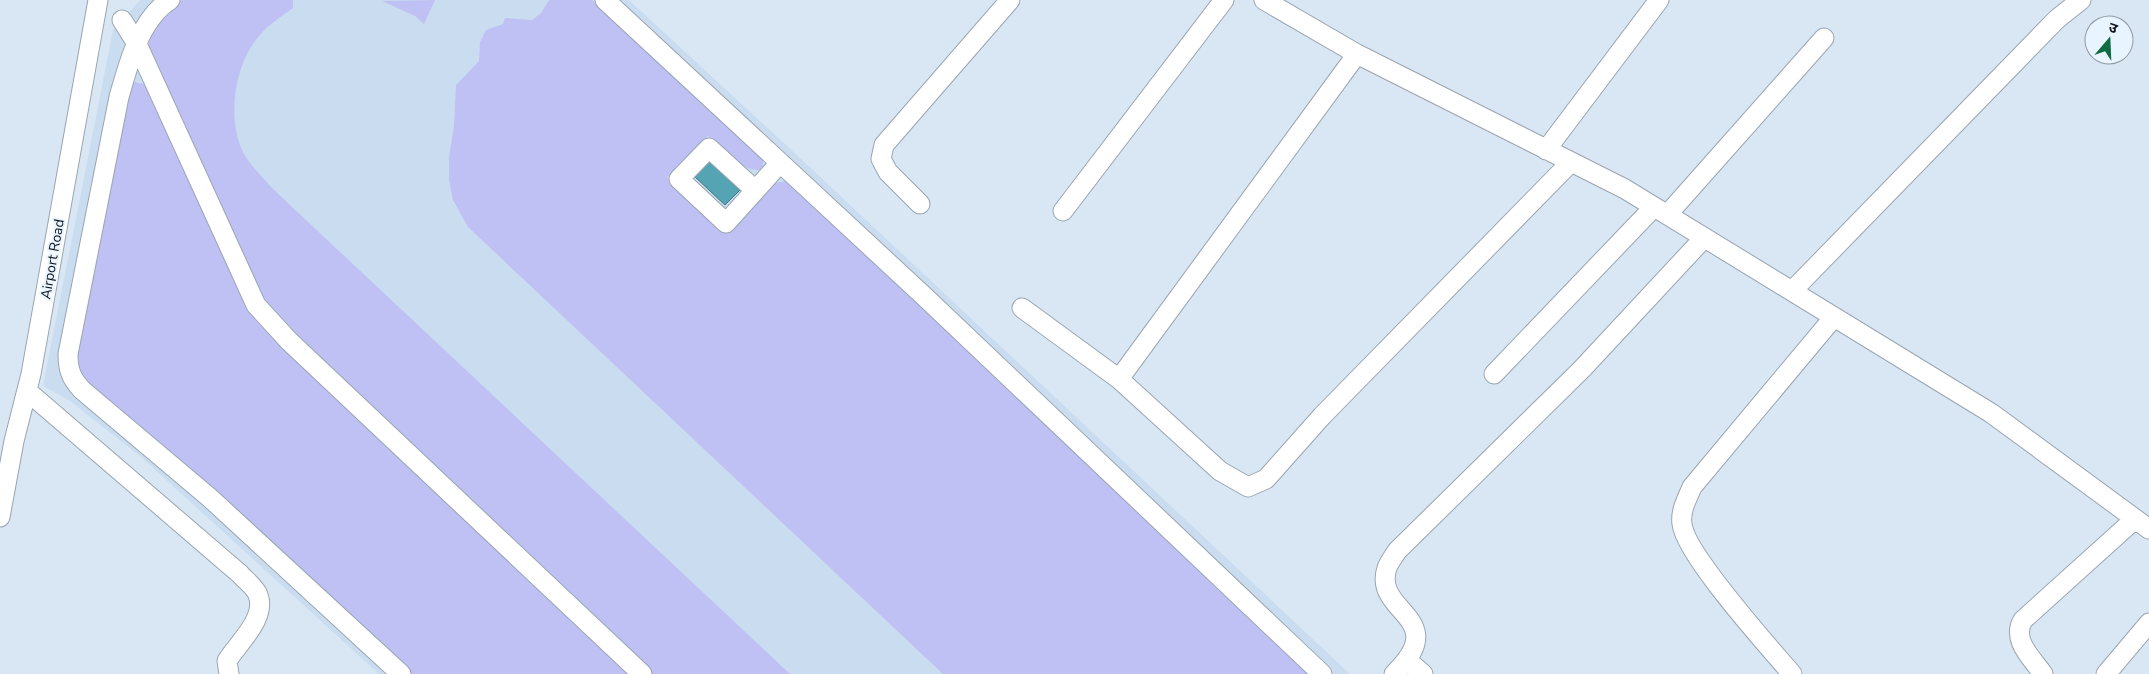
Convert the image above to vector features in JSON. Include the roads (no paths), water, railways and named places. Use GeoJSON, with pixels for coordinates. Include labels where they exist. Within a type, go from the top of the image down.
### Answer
{"type":"FeatureCollection","features":[{"type":"Feature","properties":{"kind":"street","name":"Airport Road"},"geometry":{"type":"LineString","coordinates":[[0,517],[14,442],[27,391],[98,0]]}},
{"type":"Feature","properties":{"kind":"street"},"geometry":{"type":"LineString","coordinates":[[170,0],[157,11],[137,44],[119,98],[68,354],[68,369],[72,379],[99,405],[210,498],[401,674]]}},
{"type":"Feature","properties":{"kind":"street"},"geometry":{"type":"LineString","coordinates":[[605,0],[1322,674]]}},
{"type":"Feature","properties":{"kind":"street"},"geometry":{"type":"LineString","coordinates":[[920,204],[888,172],[881,159],[884,145],[1010,0]]}},
{"type":"Feature","properties":{"kind":"street"},"geometry":{"type":"LineString","coordinates":[[1062,210],[1224,0]]}},
{"type":"Feature","properties":{"kind":"street"},"geometry":{"type":"LineString","coordinates":[[1264,0],[1357,54],[1625,189],[1991,413],[2142,524],[2023,620],[2018,635],[2043,674]]}},
{"type":"Feature","properties":{"kind":"street"},"geometry":{"type":"LineString","coordinates":[[1546,150],[1659,0]]}},
{"type":"Feature","properties":{"kind":"street"},"geometry":{"type":"LineString","coordinates":[[1792,291],[2057,19],[2081,0]]}},
{"type":"Feature","properties":{"kind":"street"},"geometry":{"type":"LineString","coordinates":[[122,20],[137,44],[256,305],[289,341],[642,674]]}},
{"type":"Feature","properties":{"kind":"street"},"geometry":{"type":"LineString","coordinates":[[1494,374],[1661,211],[1824,38]]}},
{"type":"Feature","properties":{"kind":"street"},"geometry":{"type":"LineString","coordinates":[[1119,379],[1357,54]]}},
{"type":"Feature","properties":{"kind":"street"},"geometry":{"type":"LineString","coordinates":[[1022,308],[1119,379],[1220,471],[1235,481],[1248,486],[1266,479],[1322,416],[1571,162]]}},
{"type":"Feature","properties":{"kind":"street"},"geometry":{"type":"LineString","coordinates":[[756,190],[780,163]]}},
{"type":"Feature","properties":{"kind":"street"},"geometry":{"type":"LineString","coordinates":[[1394,674],[1408,661],[1415,647],[1416,634],[1409,616],[1391,598],[1386,584],[1387,568],[1397,551],[1582,369],[1704,238]]}},
{"type":"Feature","properties":{"kind":"street"},"geometry":{"type":"LineString","coordinates":[[1792,674],[1718,585],[1692,548],[1682,526],[1682,510],[1692,488],[1834,317]]}},
{"type":"Feature","properties":{"kind":"street"},"geometry":{"type":"LineString","coordinates":[[27,391],[240,574],[258,594],[259,609],[257,616],[227,661],[229,674]]}},
{"type":"Feature","properties":{"kind":"street"},"geometry":{"type":"LineString","coordinates":[[2106,674],[2149,623]]}},
{"type":"Feature","properties":{"kind":"street"},"geometry":{"type":"LineString","coordinates":[[1408,661],[1423,674]]}}]}
